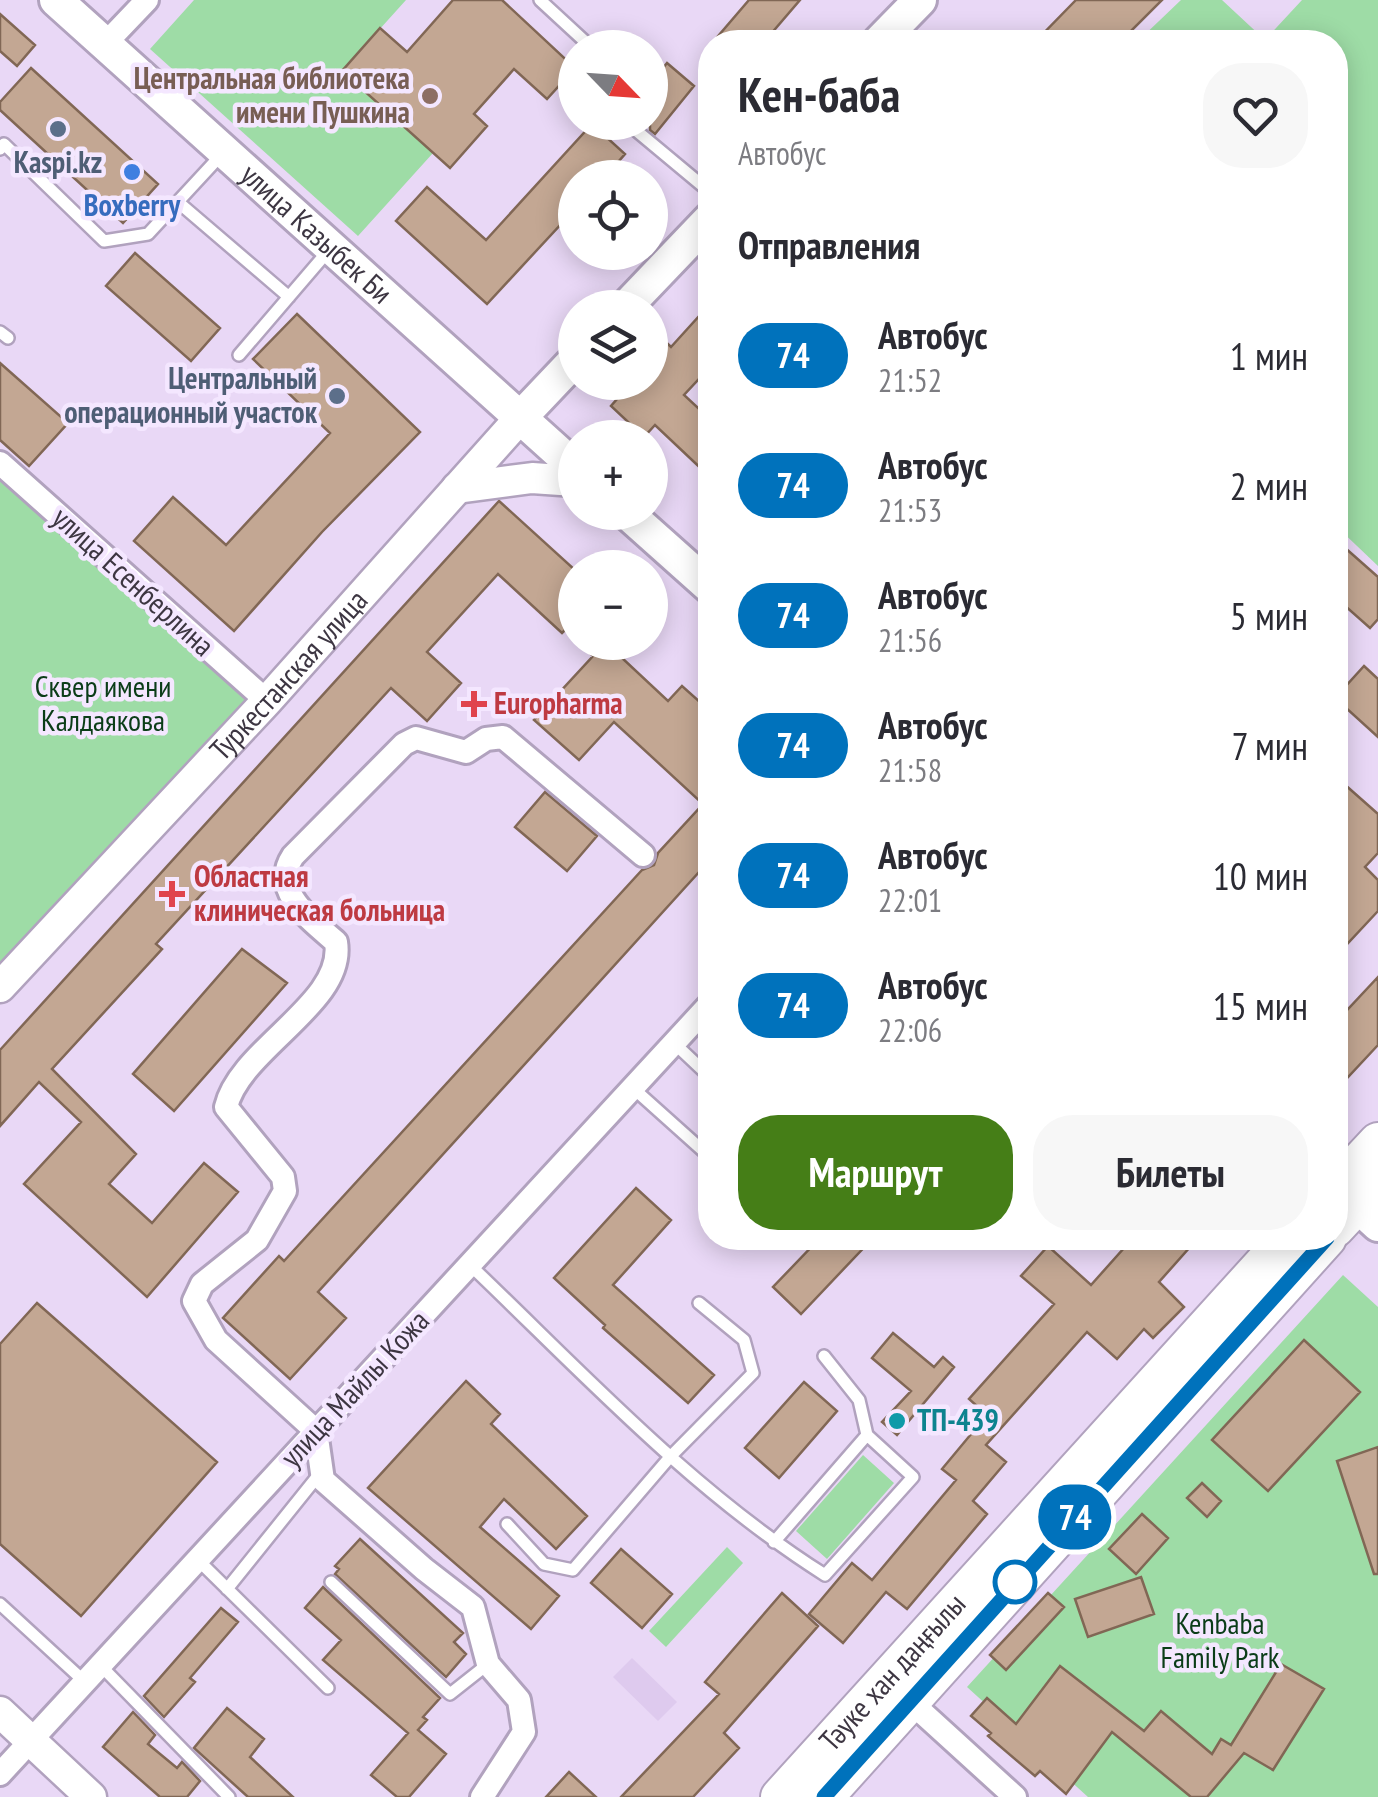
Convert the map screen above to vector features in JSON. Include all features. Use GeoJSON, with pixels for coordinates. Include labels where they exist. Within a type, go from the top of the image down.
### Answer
{"type":"FeatureCollection","features":[{"type":"Feature","properties":{"kind":"main road","name":"улица Казыбек Би"},"geometry":{"type":"LineString","coordinates":[[56,0],[558,452]]}},
{"type":"Feature","properties":{"kind":"main road"},"geometry":{"type":"LineString","coordinates":[[891,30],[920,0]]}},
{"type":"Feature","properties":{"kind":"main road"},"geometry":{"type":"LineString","coordinates":[[642,290],[698,232]]}},
{"type":"Feature","properties":{"kind":"main road","name":"Туркестанская улица"},"geometry":{"type":"LineString","coordinates":[[520,418],[558,378]]}},
{"type":"Feature","properties":{"kind":"main road"},"geometry":{"type":"LineString","coordinates":[[646,530],[698,576]]}},
{"type":"Feature","properties":{"kind":"main road"},"geometry":{"type":"LineString","coordinates":[[1351,1200],[1378,1142]]}},
{"type":"Feature","properties":{"kind":"main road","name":"Тәуке хан даңғылы"},"geometry":{"type":"LineString","coordinates":[[824,1797],[898,1691],[1277,1250]]}},
{"type":"Feature","properties":{"kind":"main road","name":"Тәуке хан даңғылы"},"geometry":{"type":"LineString","coordinates":[[780,1797],[898,1691],[1315,1250]]}},
{"type":"Feature","properties":{"kind":"street"},"geometry":{"type":"LineString","coordinates":[[105,44],[143,1]]}},
{"type":"Feature","properties":{"kind":"street","name":"Туркестанская улица"},"geometry":{"type":"LineString","coordinates":[[0,987],[267,701],[520,418]]}},
{"type":"Feature","properties":{"kind":"street","name":"улица Есенберлина"},"geometry":{"type":"LineString","coordinates":[[0,463],[267,701]]}},
{"type":"Feature","properties":{"kind":"street"},"geometry":{"type":"LineString","coordinates":[[456,488],[532,478],[558,480]]}},
{"type":"Feature","properties":{"kind":"street"},"geometry":{"type":"LineString","coordinates":[[482,1797],[524,1732],[519,1700],[488,1664],[472,1607],[323,1480],[316,1431],[216,1340],[194,1301],[202,1284],[257,1240],[286,1191],[283,1177],[226,1108],[230,1092],[244,1071],[295,1022],[335,968],[336,942],[307,916],[290,892],[284,868],[404,744],[416,738],[466,752],[486,739],[503,737],[643,855]]}},
{"type":"Feature","properties":{"kind":"street","name":"улица Майлы Кожа"},"geometry":{"type":"LineString","coordinates":[[0,1774],[698,1017]]}},
{"type":"Feature","properties":{"kind":"street"},"geometry":{"type":"LineString","coordinates":[[898,1691],[1015,1797]]}},
{"type":"Feature","properties":{"kind":"street"},"geometry":{"type":"LineString","coordinates":[[0,1712],[91,1797]]}},
{"type":"Feature","properties":{"kind":"lane"},"geometry":{"type":"LineString","coordinates":[[540,0],[572,30]]}},
{"type":"Feature","properties":{"kind":"lane"},"geometry":{"type":"LineString","coordinates":[[648,140],[698,182]]}},
{"type":"Feature","properties":{"kind":"lane"},"geometry":{"type":"LineString","coordinates":[[0,149],[4,144],[104,240],[148,234],[225,151]]}},
{"type":"Feature","properties":{"kind":"lane"},"geometry":{"type":"LineString","coordinates":[[178,202],[288,297]]}},
{"type":"Feature","properties":{"kind":"lane"},"geometry":{"type":"LineString","coordinates":[[239,355],[332,246]]}},
{"type":"Feature","properties":{"kind":"lane"},"geometry":{"type":"LineString","coordinates":[[674,1043],[698,1066]]}},
{"type":"Feature","properties":{"kind":"lane"},"geometry":{"type":"LineString","coordinates":[[633,1088],[698,1146]]}},
{"type":"Feature","properties":{"kind":"lane"},"geometry":{"type":"LineString","coordinates":[[470,1265],[670,1456],[774,1542],[825,1574],[912,1477],[867,1435],[860,1400],[824,1356]]}},
{"type":"Feature","properties":{"kind":"lane"},"geometry":{"type":"LineString","coordinates":[[507,1524],[544,1564],[573,1570],[670,1456],[753,1373],[744,1340],[699,1303]]}},
{"type":"Feature","properties":{"kind":"lane"},"geometry":{"type":"LineString","coordinates":[[774,1542],[867,1435]]}},
{"type":"Feature","properties":{"kind":"lane"},"geometry":{"type":"LineString","coordinates":[[227,1588],[321,1472]]}},
{"type":"Feature","properties":{"kind":"lane"},"geometry":{"type":"LineString","coordinates":[[198,1560],[328,1688]]}},
{"type":"Feature","properties":{"kind":"lane"},"geometry":{"type":"LineString","coordinates":[[331,1582],[450,1694],[488,1664]]}},
{"type":"Feature","properties":{"kind":"lane"},"geometry":{"type":"LineString","coordinates":[[0,1604],[93,1674],[228,1797]]}},
{"type":"Feature","properties":{"kind":"shaded area"},"geometry":{"type":"Polygon","coordinates":[[[632,1658],[677,1702],[658,1721],[613,1677],[632,1658]]]}},
{"type":"Feature","properties":{"kind":"green space"},"geometry":{"type":"Polygon","coordinates":[[[194,0],[406,0],[342,71],[433,153],[358,236],[150,49],[194,0]]]}},
{"type":"Feature","properties":{"kind":"green space"},"geometry":{"type":"Polygon","coordinates":[[[1181,0],[1222,0],[1254,30],[1150,30],[1181,0]]]}},
{"type":"Feature","properties":{"kind":"green space"},"geometry":{"type":"Polygon","coordinates":[[[1302,0],[1378,0],[1378,566],[1348,537],[1348,30],[1274,30],[1302,0]]]}},
{"type":"Feature","properties":{"kind":"green space","name":"Сквер имени Калдаякова"},"geometry":{"type":"Polygon","coordinates":[[[0,470],[251,697],[0,968],[0,470]]]}},
{"type":"Feature","properties":{"kind":"green space","name":"Kenbaba Family Park"},"geometry":{"type":"Polygon","coordinates":[[[1343,1275],[1378,1307],[1378,1797],[1088,1797],[967,1687],[1343,1275]]]}},
{"type":"Feature","properties":{"kind":"green space"},"geometry":{"type":"Polygon","coordinates":[[[863,1455],[894,1483],[827,1559],[796,1531],[863,1455]]]}},
{"type":"Feature","properties":{"kind":"green space"},"geometry":{"type":"Polygon","coordinates":[[[727,1547],[743,1563],[666,1647],[649,1631],[727,1547]]]}},
{"type":"Feature","properties":{"kind":"building","name":"Центральная библиотека имени Пушкина"},"geometry":{"type":"Polygon","coordinates":[[[453,0],[502,0],[558,52],[558,87],[547,99],[514,69],[474,114],[487,126],[450,168],[342,71],[380,28],[407,52],[453,0]]]}},
{"type":"Feature","properties":{"kind":"building"},"geometry":{"type":"Polygon","coordinates":[[[749,0],[800,0],[774,30],[723,30],[749,0]]]}},
{"type":"Feature","properties":{"kind":"building"},"geometry":{"type":"Polygon","coordinates":[[[1076,0],[1162,0],[1132,30],[1047,30],[1076,0]]]}},
{"type":"Feature","properties":{"kind":"building"},"geometry":{"type":"Polygon","coordinates":[[[0,14],[35,45],[17,66],[0,51],[0,14]]]}},
{"type":"Feature","properties":{"kind":"building"},"geometry":{"type":"Polygon","coordinates":[[[668,64],[694,86],[668,118],[668,64]]]}},
{"type":"Feature","properties":{"kind":"building"},"geometry":{"type":"Polygon","coordinates":[[[31,68],[158,184],[123,223],[0,110],[0,102],[31,68]]]}},
{"type":"Feature","properties":{"kind":"building"},"geometry":{"type":"Polygon","coordinates":[[[577,140],[610,140],[625,154],[620,160],[559,160],[577,140]]]}},
{"type":"Feature","properties":{"kind":"building"},"geometry":{"type":"Polygon","coordinates":[[[558,161],[558,227],[487,304],[396,221],[427,187],[486,240],[558,161]]]}},
{"type":"Feature","properties":{"kind":"building"},"geometry":{"type":"Polygon","coordinates":[[[135,253],[220,328],[191,361],[106,286],[135,253]]]}},
{"type":"Feature","properties":{"kind":"building"},"geometry":{"type":"Polygon","coordinates":[[[297,314],[420,432],[322,532],[234,631],[134,541],[173,497],[226,545],[330,433],[253,359],[297,314]]]}},
{"type":"Feature","properties":{"kind":"building"},"geometry":{"type":"Polygon","coordinates":[[[698,317],[698,380],[684,395],[698,408],[698,466],[668,437],[668,420],[626,420],[611,406],[616,400],[668,400],[668,344],[671,347],[698,317]]]}},
{"type":"Feature","properties":{"kind":"building"},"geometry":{"type":"Polygon","coordinates":[[[0,363],[68,423],[29,466],[0,440],[0,363]]]}},
{"type":"Feature","properties":{"kind":"building"},"geometry":{"type":"Polygon","coordinates":[[[499,501],[558,555],[558,629],[498,574],[427,652],[461,683],[427,721],[391,688],[156,944],[162,949],[52,1069],[136,1154],[109,1184],[152,1223],[204,1163],[238,1192],[147,1297],[24,1184],[81,1122],[39,1082],[0,1126],[0,1050],[499,501]]]}},
{"type":"Feature","properties":{"kind":"building"},"geometry":{"type":"Polygon","coordinates":[[[1348,550],[1378,577],[1378,619],[1370,628],[1348,609],[1348,550]]]}},
{"type":"Feature","properties":{"kind":"building"},"geometry":{"type":"Polygon","coordinates":[[[589,660],[624,660],[668,701],[682,686],[698,700],[698,799],[614,722],[579,760],[534,720],[589,660]]]}},
{"type":"Feature","properties":{"kind":"building"},"geometry":{"type":"Polygon","coordinates":[[[1364,666],[1378,679],[1378,737],[1348,710],[1348,684],[1364,666]]]}},
{"type":"Feature","properties":{"kind":"building"},"geometry":{"type":"Polygon","coordinates":[[[1348,787],[1378,814],[1378,853],[1365,867],[1378,880],[1378,911],[1348,943],[1348,787]]]}},
{"type":"Feature","properties":{"kind":"building","name":"Областная клиническая больница"},"geometry":{"type":"Polygon","coordinates":[[[545,792],[597,836],[567,871],[515,827],[545,792]]]}},
{"type":"Feature","properties":{"kind":"building"},"geometry":{"type":"Polygon","coordinates":[[[698,809],[698,873],[318,1292],[346,1318],[290,1379],[223,1318],[279,1256],[284,1261],[642,870],[654,865],[658,853],[698,809]]]}},
{"type":"Feature","properties":{"kind":"building"},"geometry":{"type":"Polygon","coordinates":[[[242,949],[287,983],[174,1111],[133,1074],[242,949]]]}},
{"type":"Feature","properties":{"kind":"building"},"geometry":{"type":"Polygon","coordinates":[[[1378,977],[1378,1045],[1348,1077],[1348,1009],[1378,977]]]}},
{"type":"Feature","properties":{"kind":"building"},"geometry":{"type":"Polygon","coordinates":[[[636,1188],[671,1220],[613,1285],[714,1375],[688,1403],[603,1328],[605,1325],[554,1278],[636,1188]]]}},
{"type":"Feature","properties":{"kind":"building"},"geometry":{"type":"Polygon","coordinates":[[[808,1250],[862,1250],[801,1314],[773,1287],[808,1250]]]}},
{"type":"Feature","properties":{"kind":"building"},"geometry":{"type":"Polygon","coordinates":[[[1044,1250],[1052,1250],[1091,1285],[1122,1250],[1187,1250],[1159,1282],[1184,1307],[1153,1338],[1144,1329],[1117,1359],[1087,1332],[986,1445],[1006,1462],[973,1501],[987,1514],[907,1609],[886,1592],[843,1643],[809,1614],[852,1563],[872,1580],[956,1480],[942,1469],[987,1415],[969,1399],[1054,1304],[1021,1276],[1044,1250]]]}},
{"type":"Feature","properties":{"kind":"building"},"geometry":{"type":"Polygon","coordinates":[[[37,1303],[217,1462],[81,1616],[0,1544],[0,1344],[37,1303]]]}},
{"type":"Feature","properties":{"kind":"building"},"geometry":{"type":"Polygon","coordinates":[[[893,1333],[934,1367],[943,1357],[954,1367],[897,1435],[882,1422],[911,1391],[872,1358],[893,1333]]]}},
{"type":"Feature","properties":{"kind":"building"},"geometry":{"type":"Polygon","coordinates":[[[1304,1340],[1360,1392],[1268,1491],[1212,1440],[1304,1340]]]}},
{"type":"Feature","properties":{"kind":"building"},"geometry":{"type":"Polygon","coordinates":[[[466,1381],[500,1414],[491,1424],[587,1516],[556,1549],[504,1499],[480,1527],[559,1596],[531,1629],[368,1488],[466,1381]]]}},
{"type":"Feature","properties":{"kind":"building"},"geometry":{"type":"Polygon","coordinates":[[[804,1382],[837,1411],[779,1478],[745,1448],[804,1382]]]}},
{"type":"Feature","properties":{"kind":"building"},"geometry":{"type":"Polygon","coordinates":[[[1378,1447],[1378,1574],[1374,1574],[1337,1461],[1378,1447]]]}},
{"type":"Feature","properties":{"kind":"building"},"geometry":{"type":"Polygon","coordinates":[[[1202,1483],[1221,1501],[1207,1517],[1187,1498],[1202,1483]]]}},
{"type":"Feature","properties":{"kind":"building"},"geometry":{"type":"Polygon","coordinates":[[[1142,1514],[1168,1538],[1136,1574],[1109,1549],[1142,1514]]]}},
{"type":"Feature","properties":{"kind":"building"},"geometry":{"type":"Polygon","coordinates":[[[360,1539],[463,1633],[454,1642],[466,1654],[446,1677],[335,1574],[339,1569],[335,1566],[360,1539]]]}},
{"type":"Feature","properties":{"kind":"building"},"geometry":{"type":"Polygon","coordinates":[[[621,1549],[672,1594],[642,1628],[591,1583],[621,1549]]]}},
{"type":"Feature","properties":{"kind":"building"},"geometry":{"type":"Polygon","coordinates":[[[1141,1577],[1154,1614],[1088,1637],[1075,1599],[1141,1577]]]}},
{"type":"Feature","properties":{"kind":"building"},"geometry":{"type":"Polygon","coordinates":[[[323,1587],[440,1698],[423,1717],[427,1720],[418,1730],[446,1754],[409,1797],[397,1797],[371,1775],[408,1733],[323,1660],[341,1640],[305,1608],[323,1587]]]}},
{"type":"Feature","properties":{"kind":"building"},"geometry":{"type":"Polygon","coordinates":[[[782,1593],[818,1626],[724,1733],[739,1748],[693,1797],[621,1797],[719,1694],[705,1682],[782,1593]]]}},
{"type":"Feature","properties":{"kind":"building"},"geometry":{"type":"Polygon","coordinates":[[[1048,1593],[1064,1607],[1006,1670],[990,1655],[1048,1593]]]}},
{"type":"Feature","properties":{"kind":"building"},"geometry":{"type":"Polygon","coordinates":[[[221,1608],[238,1622],[190,1678],[195,1682],[164,1717],[144,1696],[221,1608]]]}},
{"type":"Feature","properties":{"kind":"building"},"geometry":{"type":"Polygon","coordinates":[[[1281,1664],[1324,1689],[1273,1770],[1244,1753],[1207,1797],[1191,1797],[1112,1732],[1066,1794],[1040,1771],[1035,1776],[971,1716],[987,1698],[1016,1724],[1060,1666],[1144,1731],[1161,1711],[1212,1754],[1221,1739],[1231,1745],[1281,1664]]]}},
{"type":"Feature","properties":{"kind":"building"},"geometry":{"type":"Polygon","coordinates":[[[227,1708],[264,1739],[250,1757],[293,1797],[248,1797],[194,1748],[227,1708]]]}},
{"type":"Feature","properties":{"kind":"building"},"geometry":{"type":"Polygon","coordinates":[[[133,1712],[155,1735],[148,1744],[177,1768],[182,1762],[200,1781],[187,1797],[160,1797],[103,1747],[133,1712]]]}},
{"type":"Feature","properties":{"kind":"building"},"geometry":{"type":"Polygon","coordinates":[[[569,1772],[596,1797],[546,1797],[569,1772]]]}},
{"type":"Feature","properties":{"kind":"bus line","name":"74"},"geometry":{"type":"LineString","coordinates":[[824,1797],[1316,1250]]}},
{"type":"Feature","properties":{"kind":"place","name":"Центральная библиотека имени Пушкина"},"geometry":{"type":"Point","coordinates":[430,96]}},
{"type":"Feature","properties":{"kind":"place","name":"Kaspi.kz"},"geometry":{"type":"Point","coordinates":[58,129]}},
{"type":"Feature","properties":{"kind":"place","name":"Boxberry"},"geometry":{"type":"Point","coordinates":[132,172]}},
{"type":"Feature","properties":{"kind":"place","name":"Центральный операционный участок"},"geometry":{"type":"Point","coordinates":[337,396]}},
{"type":"Feature","properties":{"kind":"place","name":"Europharma"},"geometry":{"type":"Point","coordinates":[474,704]}},
{"type":"Feature","properties":{"kind":"place","name":"Областная клиническая больница"},"geometry":{"type":"Point","coordinates":[172,894]}},
{"type":"Feature","properties":{"kind":"place","name":"ТП-439"},"geometry":{"type":"Point","coordinates":[897,1421]}}]}
